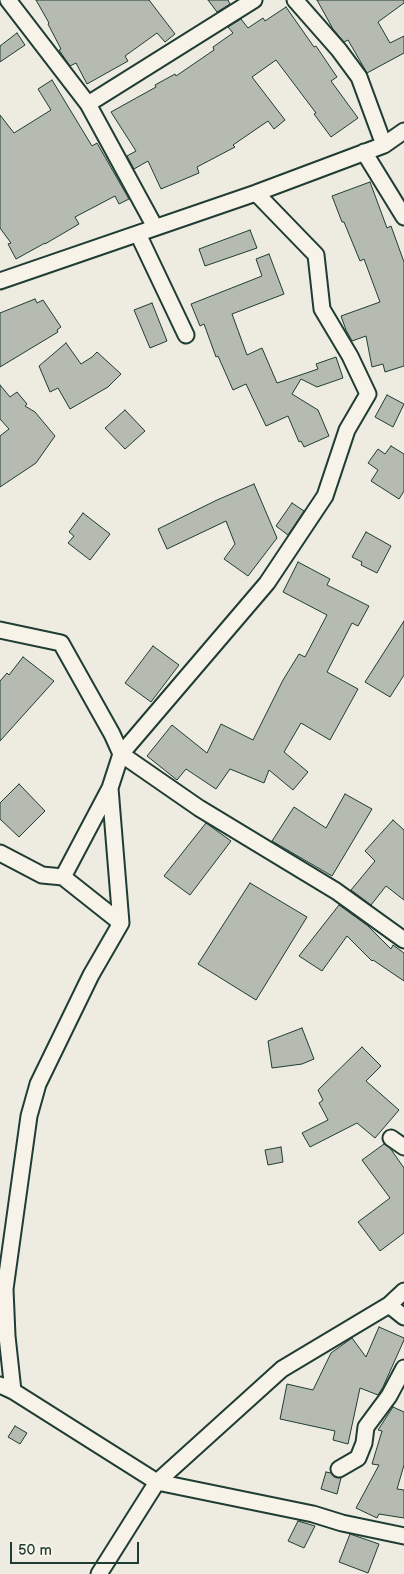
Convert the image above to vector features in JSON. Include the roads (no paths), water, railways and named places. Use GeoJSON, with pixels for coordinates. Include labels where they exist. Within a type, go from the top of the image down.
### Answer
{"type":"FeatureCollection","features":[{"type":"Feature","properties":{"kind":"street"},"geometry":{"type":"LineString","coordinates":[[8,0],[88,104],[155,228]]}},
{"type":"Feature","properties":{"kind":"street"},"geometry":{"type":"LineString","coordinates":[[88,104],[254,0]]}},
{"type":"Feature","properties":{"kind":"street"},"geometry":{"type":"LineString","coordinates":[[295,0],[339,50],[359,78],[384,145]]}},
{"type":"Feature","properties":{"kind":"street"},"geometry":{"type":"LineString","coordinates":[[0,281],[256,193],[384,145],[404,131]]}},
{"type":"Feature","properties":{"kind":"street"},"geometry":{"type":"LineString","coordinates":[[364,152],[404,217]]}},
{"type":"Feature","properties":{"kind":"street"},"geometry":{"type":"LineString","coordinates":[[63,878],[110,788],[121,754],[267,583],[325,496],[347,430],[368,394],[350,356],[322,308],[316,255],[256,193]]}},
{"type":"Feature","properties":{"kind":"street"},"geometry":{"type":"LineString","coordinates":[[138,234],[186,335]]}},
{"type":"Feature","properties":{"kind":"street"},"geometry":{"type":"LineString","coordinates":[[0,630],[62,643],[121,754],[199,808],[336,890],[404,940]]}},
{"type":"Feature","properties":{"kind":"street"},"geometry":{"type":"LineString","coordinates":[[110,788],[121,923],[91,975],[38,1084],[29,1116],[5,1289],[7,1336],[6,1388],[157,1482],[313,1514],[342,1523],[404,1536]]}},
{"type":"Feature","properties":{"kind":"street"},"geometry":{"type":"LineString","coordinates":[[0,853],[42,875],[63,878],[121,923]]}},
{"type":"Feature","properties":{"kind":"street"},"geometry":{"type":"LineString","coordinates":[[391,1138],[404,1148]]}},
{"type":"Feature","properties":{"kind":"street"},"geometry":{"type":"LineString","coordinates":[[99,1574],[157,1482],[282,1369],[389,1305],[404,1291]]}},
{"type":"Feature","properties":{"kind":"street"},"geometry":{"type":"LineString","coordinates":[[389,1305],[404,1317]]}},
{"type":"Feature","properties":{"kind":"street"},"geometry":{"type":"LineString","coordinates":[[339,1469],[358,1458],[364,1443],[366,1427],[389,1396],[404,1368]]}}]}
